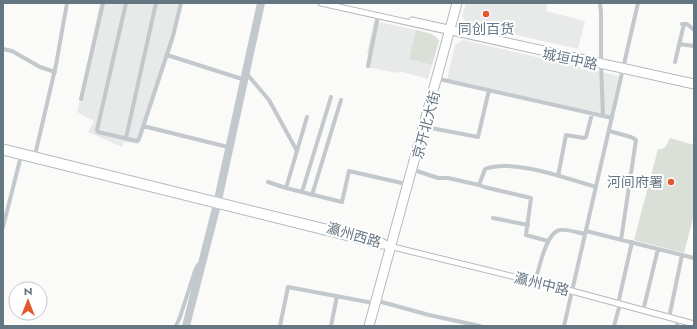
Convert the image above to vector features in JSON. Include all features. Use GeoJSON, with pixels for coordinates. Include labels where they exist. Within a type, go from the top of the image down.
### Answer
{"type":"FeatureCollection","features":[{"type":"Feature","properties":{"kind":"main road"},"geometry":{"type":"LineString","coordinates":[[322,3],[450,30]]}},
{"type":"Feature","properties":{"kind":"main road"},"geometry":{"type":"LineString","coordinates":[[334,3],[450,30]]}},
{"type":"Feature","properties":{"kind":"main road","name":"京开北大街"},"geometry":{"type":"LineString","coordinates":[[391,246],[439,79],[455,3]]}},
{"type":"Feature","properties":{"kind":"main road","name":"京开北大街"},"geometry":{"type":"LineString","coordinates":[[391,246],[406,184],[450,30],[460,3]]}},
{"type":"Feature","properties":{"kind":"main road","name":"城垣中路"},"geometry":{"type":"LineString","coordinates":[[450,30],[623,68],[694,86]]}},
{"type":"Feature","properties":{"kind":"main road","name":"城垣中路"},"geometry":{"type":"LineString","coordinates":[[623,68],[694,82]]}},
{"type":"Feature","properties":{"kind":"main road","name":"瀛州西路"},"geometry":{"type":"LineString","coordinates":[[3,147],[381,246],[391,246]]}},
{"type":"Feature","properties":{"kind":"main road","name":"瀛州西路"},"geometry":{"type":"LineString","coordinates":[[3,152],[217,203]]}},
{"type":"Feature","properties":{"kind":"main road"},"geometry":{"type":"LineString","coordinates":[[371,326],[391,246]]}},
{"type":"Feature","properties":{"kind":"main road","name":"瀛州中路"},"geometry":{"type":"LineString","coordinates":[[391,246],[572,291],[694,324]]}},
{"type":"Feature","properties":{"kind":"main road"},"geometry":{"type":"LineString","coordinates":[[367,326],[376,302]]}},
{"type":"Feature","properties":{"kind":"street"},"geometry":{"type":"LineString","coordinates":[[35,155],[55,72],[67,3]]}},
{"type":"Feature","properties":{"kind":"street"},"geometry":{"type":"LineString","coordinates":[[81,99],[103,3]]}},
{"type":"Feature","properties":{"kind":"street"},"geometry":{"type":"LineString","coordinates":[[126,3],[97,130],[98,132],[137,140],[139,139],[167,56],[181,3]]}},
{"type":"Feature","properties":{"kind":"street"},"geometry":{"type":"LineString","coordinates":[[126,138],[156,3]]}},
{"type":"Feature","properties":{"kind":"street"},"geometry":{"type":"LineString","coordinates":[[184,326],[217,203],[259,3]]}},
{"type":"Feature","properties":{"kind":"street"},"geometry":{"type":"LineString","coordinates":[[188,326],[263,3]]}},
{"type":"Feature","properties":{"kind":"street"},"geometry":{"type":"LineString","coordinates":[[600,3],[603,116]]}},
{"type":"Feature","properties":{"kind":"street"},"geometry":{"type":"LineString","coordinates":[[564,326],[638,3]]}},
{"type":"Feature","properties":{"kind":"street"},"geometry":{"type":"LineString","coordinates":[[368,66],[378,16]]}},
{"type":"Feature","properties":{"kind":"street"},"geometry":{"type":"LineString","coordinates":[[675,62],[683,24],[687,24],[694,30]]}},
{"type":"Feature","properties":{"kind":"street"},"geometry":{"type":"LineString","coordinates":[[680,44],[694,46]]}},
{"type":"Feature","properties":{"kind":"street"},"geometry":{"type":"LineString","coordinates":[[3,49],[12,51],[40,67],[55,72]]}},
{"type":"Feature","properties":{"kind":"street"},"geometry":{"type":"LineString","coordinates":[[167,56],[242,79]]}},
{"type":"Feature","properties":{"kind":"street"},"geometry":{"type":"LineString","coordinates":[[247,74],[269,100],[297,151]]}},
{"type":"Feature","properties":{"kind":"street"},"geometry":{"type":"LineString","coordinates":[[439,79],[612,118]]}},
{"type":"Feature","properties":{"kind":"street"},"geometry":{"type":"LineString","coordinates":[[426,127],[478,137],[489,90]]}},
{"type":"Feature","properties":{"kind":"street"},"geometry":{"type":"LineString","coordinates":[[302,192],[331,97]]}},
{"type":"Feature","properties":{"kind":"street"},"geometry":{"type":"LineString","coordinates":[[312,195],[341,100]]}},
{"type":"Feature","properties":{"kind":"street"},"geometry":{"type":"LineString","coordinates":[[558,176],[566,135],[586,137],[592,114]]}},
{"type":"Feature","properties":{"kind":"street"},"geometry":{"type":"LineString","coordinates":[[286,188],[307,116]]}},
{"type":"Feature","properties":{"kind":"street"},"geometry":{"type":"LineString","coordinates":[[143,126],[228,147]]}},
{"type":"Feature","properties":{"kind":"street"},"geometry":{"type":"LineString","coordinates":[[609,131],[631,137],[636,140],[621,240]]}},
{"type":"Feature","properties":{"kind":"street"},"geometry":{"type":"LineString","coordinates":[[3,227],[21,156]]}},
{"type":"Feature","properties":{"kind":"street"},"geometry":{"type":"LineString","coordinates":[[479,185],[485,169],[500,166],[530,169],[596,187]]}},
{"type":"Feature","properties":{"kind":"street"},"geometry":{"type":"LineString","coordinates":[[414,170],[438,178],[448,178],[531,198],[532,202],[527,220],[527,236],[548,241]]}},
{"type":"Feature","properties":{"kind":"street"},"geometry":{"type":"LineString","coordinates":[[268,182],[342,202],[349,171],[406,184]]}},
{"type":"Feature","properties":{"kind":"street"},"geometry":{"type":"LineString","coordinates":[[493,218],[528,225]]}},
{"type":"Feature","properties":{"kind":"street"},"geometry":{"type":"LineString","coordinates":[[535,282],[548,241],[552,234],[561,230],[586,233],[632,242],[694,258]]}},
{"type":"Feature","properties":{"kind":"street"},"geometry":{"type":"LineString","coordinates":[[614,326],[632,242]]}},
{"type":"Feature","properties":{"kind":"street"},"geometry":{"type":"LineString","coordinates":[[643,311],[658,249]]}},
{"type":"Feature","properties":{"kind":"street"},"geometry":{"type":"LineString","coordinates":[[669,318],[682,255]]}},
{"type":"Feature","properties":{"kind":"street"},"geometry":{"type":"LineString","coordinates":[[176,326],[195,270],[201,260]]}},
{"type":"Feature","properties":{"kind":"street"},"geometry":{"type":"LineString","coordinates":[[280,326],[288,287],[376,302],[480,326]]}},
{"type":"Feature","properties":{"kind":"street"},"geometry":{"type":"LineString","coordinates":[[331,326],[337,296]]}},
{"type":"Feature","properties":{"kind":"street"},"geometry":{"type":"LineString","coordinates":[[677,326],[678,320]]}},
{"type":"Feature","properties":{"kind":"shaded area"},"geometry":{"type":"Polygon","coordinates":[[[100,3],[183,3],[173,42],[139,144],[124,142],[122,147],[88,132],[94,121],[77,112],[100,3]]]}},
{"type":"Feature","properties":{"kind":"shaded area"},"geometry":{"type":"Polygon","coordinates":[[[466,3],[548,3],[546,11],[585,21],[578,49],[467,24],[462,16],[466,3]]]}},
{"type":"Feature","properties":{"kind":"shaded area"},"geometry":{"type":"Polygon","coordinates":[[[374,21],[416,30],[409,59],[432,65],[428,79],[399,71],[398,73],[366,67],[369,53],[367,53],[374,21]]]}},
{"type":"Feature","properties":{"kind":"shaded area"},"geometry":{"type":"Polygon","coordinates":[[[416,30],[435,36],[439,41],[432,65],[409,59],[416,30]]]}},
{"type":"Feature","properties":{"kind":"shaded area"},"geometry":{"type":"Polygon","coordinates":[[[463,40],[619,76],[610,116],[447,79],[455,45],[463,40]]]}},
{"type":"Feature","properties":{"kind":"shaded area","name":"河间府署"},"geometry":{"type":"Polygon","coordinates":[[[670,138],[694,145],[694,214],[684,253],[634,240],[658,149],[664,148],[670,138]]]}},
{"type":"Feature","properties":{"kind":"place","name":"同创百货"},"geometry":{"type":"Point","coordinates":[486,14]}},
{"type":"Feature","properties":{"kind":"place","name":"河间府署"},"geometry":{"type":"Point","coordinates":[671,182]}}]}
